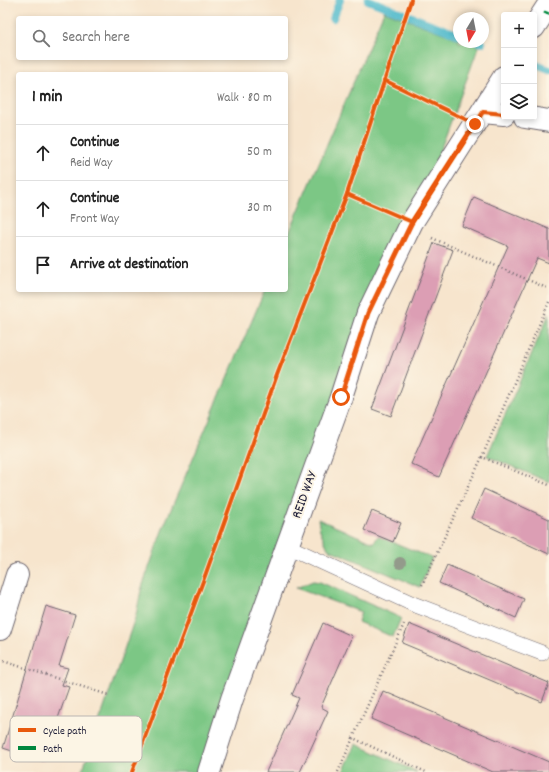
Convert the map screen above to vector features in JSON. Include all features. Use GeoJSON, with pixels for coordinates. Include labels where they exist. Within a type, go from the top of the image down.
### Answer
{"type":"FeatureCollection","features":[{"type":"Feature","properties":{"kind":"street"},"geometry":{"type":"LineString","coordinates":[[537,22],[549,4]]}},
{"type":"Feature","properties":{"kind":"street","name":"REID WAY"},"geometry":{"type":"LineString","coordinates":[[209,772],[232,698],[341,397],[368,313],[412,222],[501,82]]}},
{"type":"Feature","properties":{"kind":"street"},"geometry":{"type":"LineString","coordinates":[[483,112],[501,114]]}},
{"type":"Feature","properties":{"kind":"street"},"geometry":{"type":"LineString","coordinates":[[537,119],[549,121]]}},
{"type":"Feature","properties":{"kind":"street"},"geometry":{"type":"LineString","coordinates":[[0,629],[17,575]]}},
{"type":"Feature","properties":{"kind":"lane"},"geometry":{"type":"LineString","coordinates":[[287,546],[413,604],[542,654]]}},
{"type":"Feature","properties":{"kind":"path"},"geometry":{"type":"LineString","coordinates":[[412,222],[425,235],[549,289]]}},
{"type":"Feature","properties":{"kind":"path"},"geometry":{"type":"LineString","coordinates":[[338,772],[413,604],[482,457],[549,302]]}},
{"type":"Feature","properties":{"kind":"path"},"geometry":{"type":"LineString","coordinates":[[482,457],[549,485]]}},
{"type":"Feature","properties":{"kind":"path"},"geometry":{"type":"LineString","coordinates":[[0,660],[108,695]]}},
{"type":"Feature","properties":{"kind":"path"},"geometry":{"type":"LineString","coordinates":[[353,738],[426,772]]}},
{"type":"Feature","properties":{"kind":"green space"},"geometry":{"type":"Polygon","coordinates":[[[384,11],[453,37],[453,48],[478,48],[209,772],[82,772],[85,762],[142,762],[142,716],[101,716],[136,615],[141,590],[163,528],[264,292],[288,292],[288,235],[384,11]]]}},
{"type":"Feature","properties":{"kind":"green space"},"geometry":{"type":"Polygon","coordinates":[[[549,314],[549,482],[487,456],[549,314]]]}},
{"type":"Feature","properties":{"kind":"green space"},"geometry":{"type":"Polygon","coordinates":[[[318,519],[374,543],[378,536],[432,558],[420,587],[328,549],[320,530],[318,519]]]}},
{"type":"Feature","properties":{"kind":"green space"},"geometry":{"type":"Polygon","coordinates":[[[313,581],[320,582],[401,618],[393,637],[358,622],[361,612],[296,588],[313,581]]]}},
{"type":"Feature","properties":{"kind":"green space"},"geometry":{"type":"Polygon","coordinates":[[[356,744],[417,772],[343,772],[356,744]]]}},
{"type":"Feature","properties":{"kind":"building"},"geometry":{"type":"Polygon","coordinates":[[[474,197],[549,229],[549,263],[537,258],[439,477],[411,464],[508,246],[462,226],[474,197]]]}},
{"type":"Feature","properties":{"kind":"building"},"geometry":{"type":"Polygon","coordinates":[[[434,243],[453,250],[391,416],[372,409],[434,243]]]}},
{"type":"Feature","properties":{"kind":"building"},"geometry":{"type":"Polygon","coordinates":[[[484,489],[549,519],[549,554],[471,518],[484,489]]]}},
{"type":"Feature","properties":{"kind":"building"},"geometry":{"type":"Polygon","coordinates":[[[372,511],[401,523],[393,542],[364,530],[372,511]]]}},
{"type":"Feature","properties":{"kind":"building"},"geometry":{"type":"Polygon","coordinates":[[[447,565],[524,599],[516,618],[439,583],[447,565]]]}},
{"type":"Feature","properties":{"kind":"building"},"geometry":{"type":"Polygon","coordinates":[[[46,606],[75,615],[59,666],[68,668],[62,685],[69,687],[59,716],[13,716],[46,606]]]}},
{"type":"Feature","properties":{"kind":"building"},"geometry":{"type":"Polygon","coordinates":[[[323,623],[352,636],[321,707],[328,711],[300,772],[266,772],[299,698],[292,695],[323,623]]]}},
{"type":"Feature","properties":{"kind":"building"},"geometry":{"type":"Polygon","coordinates":[[[409,624],[549,683],[542,702],[402,643],[409,624]]]}},
{"type":"Feature","properties":{"kind":"building"},"geometry":{"type":"Polygon","coordinates":[[[383,691],[549,762],[549,772],[493,772],[371,719],[383,691]]]}},
{"type":"Feature","properties":{"kind":"building"},"geometry":{"type":"Polygon","coordinates":[[[10,725],[10,750],[3,748],[10,725]]]}},
{"type":"Feature","properties":{"kind":"waterway"},"geometry":{"type":"LineString","coordinates":[[333,18],[340,0]]}},
{"type":"Feature","properties":{"kind":"waterway"},"geometry":{"type":"LineString","coordinates":[[368,0],[453,33]]}},
{"type":"Feature","properties":{"kind":"waterway"},"geometry":{"type":"LineString","coordinates":[[537,65],[549,70]]}},
{"type":"Feature","properties":{"kind":"marked path"},"geometry":{"type":"LineString","coordinates":[[544,12],[549,14]]}},
{"type":"Feature","properties":{"kind":"cycle path"},"geometry":{"type":"LineString","coordinates":[[142,745],[277,375],[347,194],[411,0]]}},
{"type":"Feature","properties":{"kind":"cycle path"},"geometry":{"type":"LineString","coordinates":[[384,80],[475,124]]}},
{"type":"Feature","properties":{"kind":"cycle path"},"geometry":{"type":"LineString","coordinates":[[347,194],[412,222],[483,112],[501,114]]}},
{"type":"Feature","properties":{"kind":"cycle path"},"geometry":{"type":"LineString","coordinates":[[132,772],[136,762]]}},
{"type":"Feature","properties":{"kind":"route"},"geometry":{"type":"LineString","coordinates":[[341,397],[368,313],[412,222],[475,124]]}}]}
